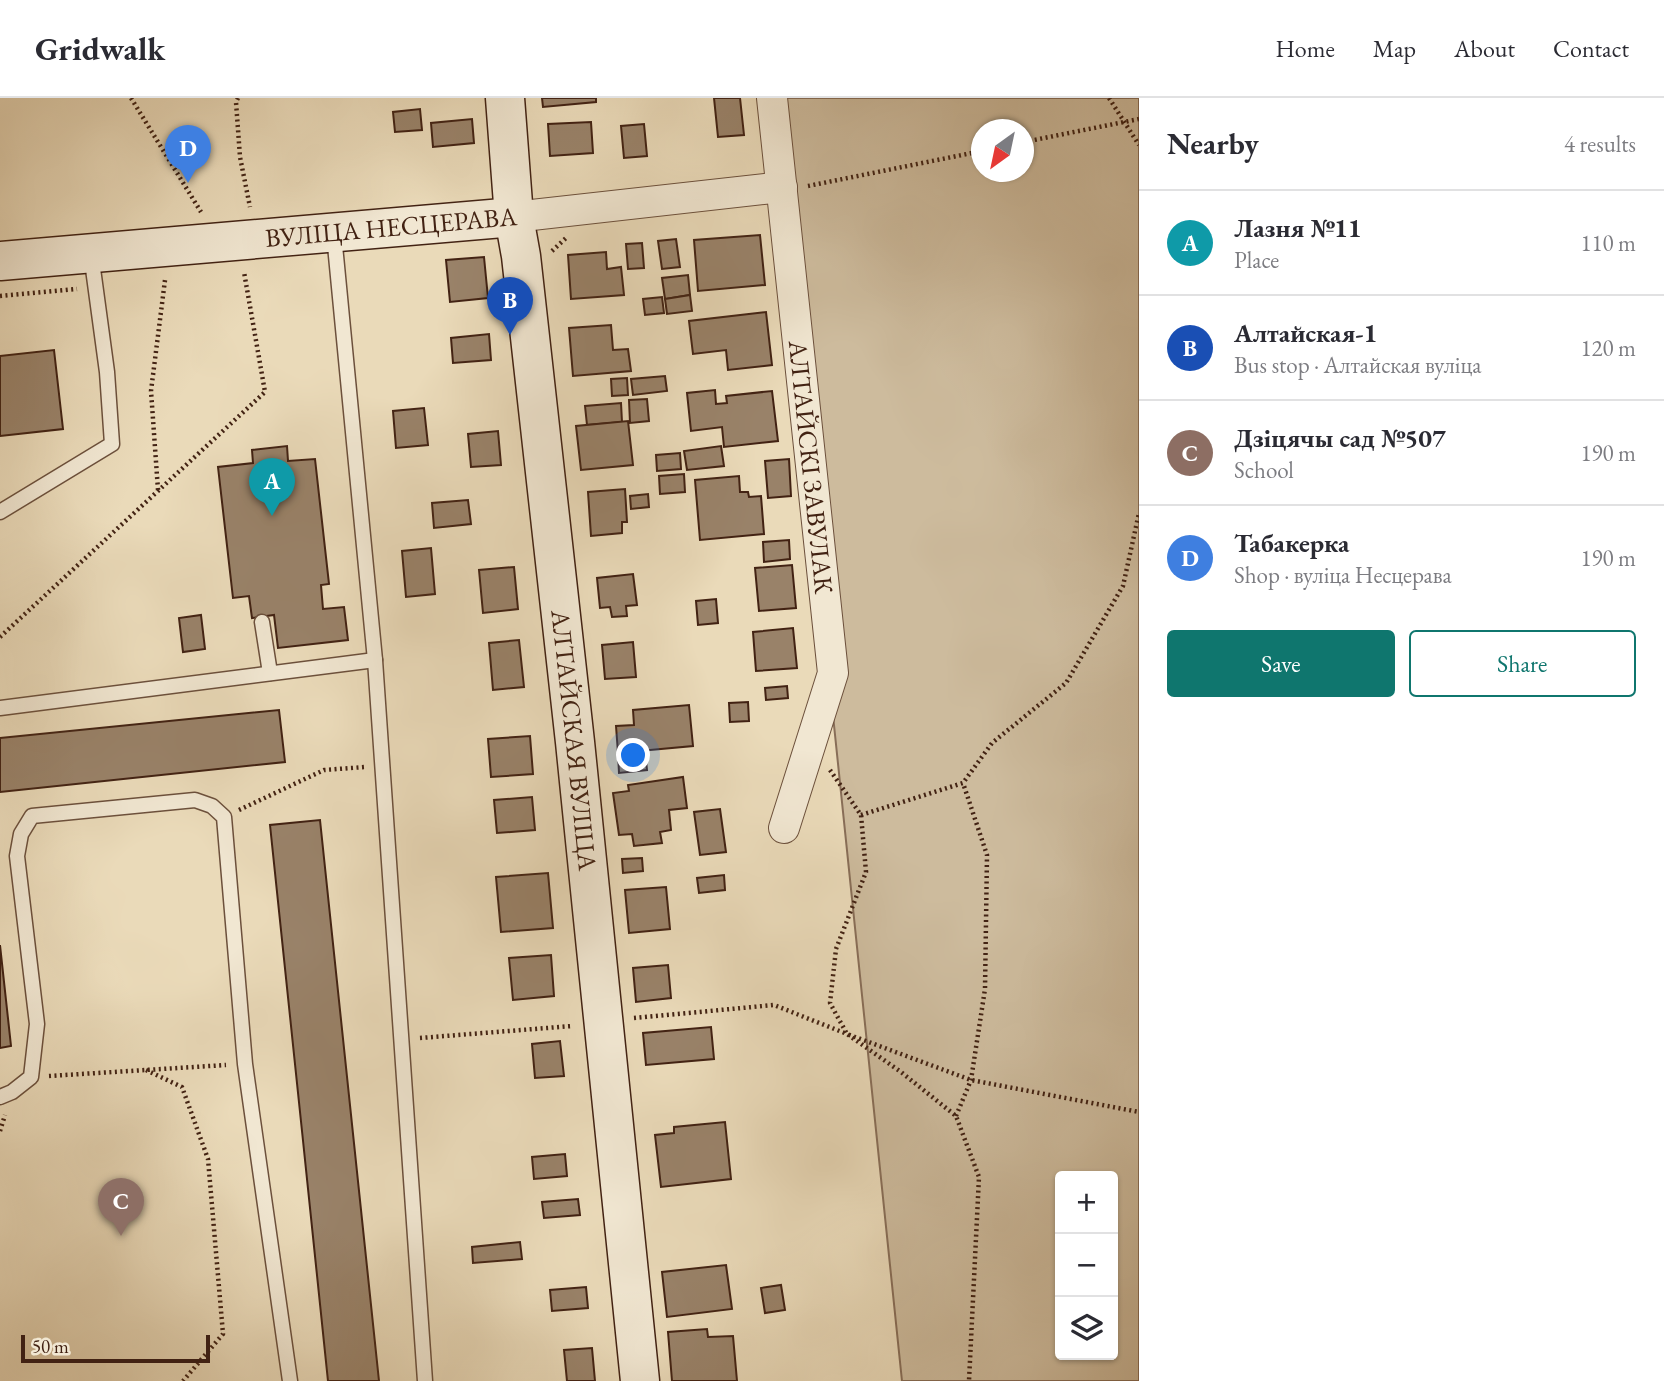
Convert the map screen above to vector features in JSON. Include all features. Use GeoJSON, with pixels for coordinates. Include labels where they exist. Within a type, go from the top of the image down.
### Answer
{"type":"FeatureCollection","features":[{"type":"Feature","properties":{"kind":"main road","name":"АЛТАЙСКАЯ ВУЛІЦА"},"geometry":{"type":"LineString","coordinates":[[505,98],[514,217],[521,256],[575,742],[640,1381]]}},
{"type":"Feature","properties":{"kind":"main road","name":"ВУЛІЦА НЕСЦЕРАВА"},"geometry":{"type":"LineString","coordinates":[[0,261],[514,217]]}},
{"type":"Feature","properties":{"kind":"street","name":"АЛТАЙСКІ ЗАВУЛАК"},"geometry":{"type":"LineString","coordinates":[[772,98],[833,673],[784,828]]}},
{"type":"Feature","properties":{"kind":"street","name":"ВУЛІЦА НЕСЦЕРАВА"},"geometry":{"type":"LineString","coordinates":[[514,217],[782,187]]}},
{"type":"Feature","properties":{"kind":"lane"},"geometry":{"type":"LineString","coordinates":[[334,232],[375,660],[425,1381]]}},
{"type":"Feature","properties":{"kind":"lane"},"geometry":{"type":"LineString","coordinates":[[0,512],[112,444],[107,372],[91,252]]}},
{"type":"Feature","properties":{"kind":"lane"},"geometry":{"type":"LineString","coordinates":[[262,622],[271,673]]}},
{"type":"Feature","properties":{"kind":"lane"},"geometry":{"type":"LineString","coordinates":[[0,708],[375,660]]}},
{"type":"Feature","properties":{"kind":"lane"},"geometry":{"type":"LineString","coordinates":[[0,1097],[12,1092],[31,1077],[37,1024],[17,856],[21,834],[32,816],[195,800],[212,806],[223,817],[245,1064],[290,1381]]}},
{"type":"Feature","properties":{"kind":"path"},"geometry":{"type":"LineString","coordinates":[[131,98],[201,212]]}},
{"type":"Feature","properties":{"kind":"path"},"geometry":{"type":"LineString","coordinates":[[238,98],[236,103],[240,157],[250,207]]}},
{"type":"Feature","properties":{"kind":"path"},"geometry":{"type":"LineString","coordinates":[[1109,98],[1139,145]]}},
{"type":"Feature","properties":{"kind":"path"},"geometry":{"type":"LineString","coordinates":[[1034,140],[1139,119]]}},
{"type":"Feature","properties":{"kind":"path"},"geometry":{"type":"LineString","coordinates":[[782,187],[818,185],[971,153]]}},
{"type":"Feature","properties":{"kind":"path"},"geometry":{"type":"LineString","coordinates":[[0,637],[265,392],[244,272]]}},
{"type":"Feature","properties":{"kind":"path"},"geometry":{"type":"LineString","coordinates":[[158,490],[151,391],[165,280]]}},
{"type":"Feature","properties":{"kind":"path"},"geometry":{"type":"LineString","coordinates":[[861,814],[963,783],[992,743],[1066,683],[1123,586],[1139,513]]}},
{"type":"Feature","properties":{"kind":"path"},"geometry":{"type":"LineString","coordinates":[[811,741],[861,814],[866,873],[836,949],[830,1003],[847,1034],[956,1116],[979,1177],[969,1381]]}},
{"type":"Feature","properties":{"kind":"path"},"geometry":{"type":"LineString","coordinates":[[223,817],[324,770],[383,765]]}},
{"type":"Feature","properties":{"kind":"path"},"geometry":{"type":"LineString","coordinates":[[956,1116],[971,1080],[985,989],[987,855],[963,783]]}},
{"type":"Feature","properties":{"kind":"path"},"geometry":{"type":"LineString","coordinates":[[627,1018],[775,1005],[971,1080],[1139,1112]]}},
{"type":"Feature","properties":{"kind":"path"},"geometry":{"type":"LineString","coordinates":[[402,1038],[581,1025]]}},
{"type":"Feature","properties":{"kind":"path"},"geometry":{"type":"LineString","coordinates":[[31,1077],[245,1064]]}},
{"type":"Feature","properties":{"kind":"path"},"geometry":{"type":"LineString","coordinates":[[146,1070],[182,1087],[208,1158],[223,1334],[183,1381]]}},
{"type":"Feature","properties":{"kind":"shaded area"},"geometry":{"type":"Polygon","coordinates":[[[769,98],[1139,98],[1139,1381],[902,1381],[769,98]]]}},
{"type":"Feature","properties":{"kind":"building"},"geometry":{"type":"Polygon","coordinates":[[[542,98],[596,98],[596,102],[543,107],[542,98]]]}},
{"type":"Feature","properties":{"kind":"building"},"geometry":{"type":"Polygon","coordinates":[[[714,98],[740,98],[744,135],[718,137],[714,98]]]}},
{"type":"Feature","properties":{"kind":"building"},"geometry":{"type":"Polygon","coordinates":[[[420,109],[422,130],[395,132],[393,112],[420,109]]]}},
{"type":"Feature","properties":{"kind":"building"},"geometry":{"type":"Polygon","coordinates":[[[472,119],[474,143],[433,147],[431,123],[472,119]]]}},
{"type":"Feature","properties":{"kind":"building"},"geometry":{"type":"Polygon","coordinates":[[[591,122],[593,153],[550,156],[548,124],[591,122]]]}},
{"type":"Feature","properties":{"kind":"building"},"geometry":{"type":"Polygon","coordinates":[[[644,124],[647,156],[624,158],[621,126],[644,124]]]}},
{"type":"Feature","properties":{"kind":"building"},"geometry":{"type":"Polygon","coordinates":[[[760,235],[765,285],[698,291],[694,240],[760,235]]]}},
{"type":"Feature","properties":{"kind":"building"},"geometry":{"type":"Polygon","coordinates":[[[676,239],[680,267],[662,269],[658,241],[676,239]]]}},
{"type":"Feature","properties":{"kind":"building"},"geometry":{"type":"Polygon","coordinates":[[[642,243],[644,268],[628,269],[626,244],[642,243]]]}},
{"type":"Feature","properties":{"kind":"building"},"geometry":{"type":"Polygon","coordinates":[[[606,252],[607,269],[621,267],[624,295],[571,299],[568,255],[606,252]]]}},
{"type":"Feature","properties":{"kind":"building"},"geometry":{"type":"Polygon","coordinates":[[[484,257],[488,298],[450,302],[446,260],[484,257]]]}},
{"type":"Feature","properties":{"kind":"building"},"geometry":{"type":"Polygon","coordinates":[[[688,275],[690,295],[665,299],[662,278],[688,275]]]}},
{"type":"Feature","properties":{"kind":"building"},"geometry":{"type":"Polygon","coordinates":[[[690,295],[692,311],[667,314],[665,299],[690,295]]]}},
{"type":"Feature","properties":{"kind":"building"},"geometry":{"type":"Polygon","coordinates":[[[662,297],[664,313],[645,315],[643,299],[662,297]]]}},
{"type":"Feature","properties":{"kind":"building"},"geometry":{"type":"Polygon","coordinates":[[[766,312],[772,365],[728,370],[726,350],[693,354],[689,321],[766,312]]]}},
{"type":"Feature","properties":{"kind":"building"},"geometry":{"type":"Polygon","coordinates":[[[611,325],[613,350],[628,349],[631,371],[573,376],[569,328],[611,325]]]}},
{"type":"Feature","properties":{"kind":"building"},"geometry":{"type":"Polygon","coordinates":[[[489,334],[491,360],[453,363],[451,338],[489,334]]]}},
{"type":"Feature","properties":{"kind":"building"},"geometry":{"type":"Polygon","coordinates":[[[54,350],[63,429],[0,436],[0,356],[54,350]]]}},
{"type":"Feature","properties":{"kind":"building"},"geometry":{"type":"Polygon","coordinates":[[[665,376],[667,391],[633,395],[631,379],[665,376]]]}},
{"type":"Feature","properties":{"kind":"building"},"geometry":{"type":"Polygon","coordinates":[[[627,378],[628,395],[612,396],[611,379],[627,378]]]}},
{"type":"Feature","properties":{"kind":"building"},"geometry":{"type":"Polygon","coordinates":[[[715,390],[716,404],[727,403],[726,396],[772,391],[778,441],[724,447],[722,427],[691,431],[687,393],[715,390]]]}},
{"type":"Feature","properties":{"kind":"building"},"geometry":{"type":"Polygon","coordinates":[[[647,399],[649,421],[630,423],[629,400],[647,399]]]}},
{"type":"Feature","properties":{"kind":"building"},"geometry":{"type":"Polygon","coordinates":[[[621,403],[622,422],[587,425],[585,406],[621,403]]]}},
{"type":"Feature","properties":{"kind":"building"},"geometry":{"type":"Polygon","coordinates":[[[424,408],[428,445],[396,448],[393,411],[424,408]]]}},
{"type":"Feature","properties":{"kind":"building"},"geometry":{"type":"Polygon","coordinates":[[[628,421],[633,465],[581,470],[576,426],[628,421]]]}},
{"type":"Feature","properties":{"kind":"building"},"geometry":{"type":"Polygon","coordinates":[[[498,431],[501,465],[471,467],[468,434],[498,431]]]}},
{"type":"Feature","properties":{"kind":"building"},"geometry":{"type":"Polygon","coordinates":[[[287,446],[288,461],[315,459],[329,584],[321,585],[323,609],[344,607],[348,640],[278,648],[274,615],[252,618],[249,596],[233,598],[218,467],[253,463],[252,450],[287,446]]]}},
{"type":"Feature","properties":{"kind":"building"},"geometry":{"type":"Polygon","coordinates":[[[721,446],[724,466],[687,470],[684,451],[721,446]]]}},
{"type":"Feature","properties":{"kind":"building"},"geometry":{"type":"Polygon","coordinates":[[[680,453],[681,469],[657,471],[656,455],[680,453]]]}},
{"type":"Feature","properties":{"kind":"building"},"geometry":{"type":"Polygon","coordinates":[[[789,459],[791,496],[768,498],[765,461],[789,459]]]}},
{"type":"Feature","properties":{"kind":"building"},"geometry":{"type":"Polygon","coordinates":[[[684,474],[685,492],[660,494],[659,476],[684,474]]]}},
{"type":"Feature","properties":{"kind":"building"},"geometry":{"type":"Polygon","coordinates":[[[739,476],[740,492],[748,492],[749,497],[761,496],[764,534],[700,540],[695,480],[739,476]]]}},
{"type":"Feature","properties":{"kind":"building"},"geometry":{"type":"Polygon","coordinates":[[[625,489],[627,522],[622,522],[622,533],[591,536],[588,492],[625,489]]]}},
{"type":"Feature","properties":{"kind":"building"},"geometry":{"type":"Polygon","coordinates":[[[648,494],[649,507],[631,509],[630,496],[648,494]]]}},
{"type":"Feature","properties":{"kind":"building"},"geometry":{"type":"Polygon","coordinates":[[[468,500],[471,524],[434,528],[432,503],[468,500]]]}},
{"type":"Feature","properties":{"kind":"building"},"geometry":{"type":"Polygon","coordinates":[[[789,540],[790,559],[764,562],[763,542],[789,540]]]}},
{"type":"Feature","properties":{"kind":"building"},"geometry":{"type":"Polygon","coordinates":[[[431,548],[435,594],[406,597],[402,551],[431,548]]]}},
{"type":"Feature","properties":{"kind":"building"},"geometry":{"type":"Polygon","coordinates":[[[792,565],[796,608],[759,611],[755,568],[792,565]]]}},
{"type":"Feature","properties":{"kind":"building"},"geometry":{"type":"Polygon","coordinates":[[[514,567],[518,609],[483,613],[479,570],[514,567]]]}},
{"type":"Feature","properties":{"kind":"building"},"geometry":{"type":"Polygon","coordinates":[[[633,574],[637,605],[626,606],[627,616],[612,617],[610,607],[600,608],[597,578],[633,574]]]}},
{"type":"Feature","properties":{"kind":"building"},"geometry":{"type":"Polygon","coordinates":[[[716,599],[718,623],[698,625],[696,601],[716,599]]]}},
{"type":"Feature","properties":{"kind":"building"},"geometry":{"type":"Polygon","coordinates":[[[201,615],[205,649],[183,652],[179,618],[201,615]]]}},
{"type":"Feature","properties":{"kind":"building"},"geometry":{"type":"Polygon","coordinates":[[[793,628],[797,668],[756,671],[753,632],[793,628]]]}},
{"type":"Feature","properties":{"kind":"building"},"geometry":{"type":"Polygon","coordinates":[[[519,640],[524,687],[493,690],[489,643],[519,640]]]}},
{"type":"Feature","properties":{"kind":"building"},"geometry":{"type":"Polygon","coordinates":[[[633,642],[636,677],[605,679],[602,645],[633,642]]]}},
{"type":"Feature","properties":{"kind":"building"},"geometry":{"type":"Polygon","coordinates":[[[787,686],[788,698],[766,700],[765,688],[787,686]]]}},
{"type":"Feature","properties":{"kind":"building"},"geometry":{"type":"Polygon","coordinates":[[[748,702],[749,721],[730,722],[729,703],[748,702]]]}},
{"type":"Feature","properties":{"kind":"building"},"geometry":{"type":"Polygon","coordinates":[[[689,705],[693,746],[618,753],[616,726],[634,725],[633,710],[689,705]]]}},
{"type":"Feature","properties":{"kind":"building"},"geometry":{"type":"Polygon","coordinates":[[[279,710],[285,762],[0,792],[0,738],[279,710]]]}},
{"type":"Feature","properties":{"kind":"building"},"geometry":{"type":"Polygon","coordinates":[[[530,736],[533,774],[491,777],[488,739],[530,736]]]}},
{"type":"Feature","properties":{"kind":"building"},"geometry":{"type":"Polygon","coordinates":[[[645,751],[647,770],[619,773],[618,753],[645,751]]]}},
{"type":"Feature","properties":{"kind":"building"},"geometry":{"type":"Polygon","coordinates":[[[683,777],[687,808],[669,810],[671,830],[660,832],[662,843],[634,846],[632,834],[619,835],[613,793],[629,791],[628,785],[683,777]]]}},
{"type":"Feature","properties":{"kind":"building"},"geometry":{"type":"Polygon","coordinates":[[[532,797],[535,830],[497,833],[494,800],[532,797]]]}},
{"type":"Feature","properties":{"kind":"building"},"geometry":{"type":"Polygon","coordinates":[[[720,809],[726,852],[700,855],[694,812],[720,809]]]}},
{"type":"Feature","properties":{"kind":"building"},"geometry":{"type":"Polygon","coordinates":[[[320,820],[379,1381],[328,1381],[270,825],[320,820]]]}},
{"type":"Feature","properties":{"kind":"building"},"geometry":{"type":"Polygon","coordinates":[[[642,858],[643,871],[623,873],[622,859],[642,858]]]}},
{"type":"Feature","properties":{"kind":"building"},"geometry":{"type":"Polygon","coordinates":[[[548,873],[553,928],[501,932],[496,877],[548,873]]]}},
{"type":"Feature","properties":{"kind":"building"},"geometry":{"type":"Polygon","coordinates":[[[724,875],[725,890],[699,893],[697,878],[724,875]]]}},
{"type":"Feature","properties":{"kind":"building"},"geometry":{"type":"Polygon","coordinates":[[[666,887],[670,929],[629,933],[625,890],[666,887]]]}},
{"type":"Feature","properties":{"kind":"building"},"geometry":{"type":"Polygon","coordinates":[[[0,945],[11,1046],[0,1048],[0,945]]]}},
{"type":"Feature","properties":{"kind":"building"},"geometry":{"type":"Polygon","coordinates":[[[551,955],[554,996],[513,1000],[509,958],[551,955]]]}},
{"type":"Feature","properties":{"kind":"building"},"geometry":{"type":"Polygon","coordinates":[[[668,965],[671,998],[636,1002],[633,968],[668,965]]]}},
{"type":"Feature","properties":{"kind":"building"},"geometry":{"type":"Polygon","coordinates":[[[711,1027],[714,1059],[646,1065],[643,1033],[711,1027]]]}},
{"type":"Feature","properties":{"kind":"building"},"geometry":{"type":"Polygon","coordinates":[[[560,1041],[564,1076],[535,1078],[532,1044],[560,1041]]]}},
{"type":"Feature","properties":{"kind":"building"},"geometry":{"type":"Polygon","coordinates":[[[725,1122],[731,1179],[661,1187],[655,1135],[674,1133],[674,1127],[725,1122]]]}},
{"type":"Feature","properties":{"kind":"building"},"geometry":{"type":"Polygon","coordinates":[[[565,1154],[567,1176],[534,1179],[532,1157],[565,1154]]]}},
{"type":"Feature","properties":{"kind":"building"},"geometry":{"type":"Polygon","coordinates":[[[578,1199],[580,1215],[544,1218],[542,1202],[578,1199]]]}},
{"type":"Feature","properties":{"kind":"building"},"geometry":{"type":"Polygon","coordinates":[[[520,1242],[522,1259],[473,1263],[472,1247],[520,1242]]]}},
{"type":"Feature","properties":{"kind":"building"},"geometry":{"type":"Polygon","coordinates":[[[726,1265],[732,1309],[667,1317],[662,1272],[726,1265]]]}},
{"type":"Feature","properties":{"kind":"building"},"geometry":{"type":"Polygon","coordinates":[[[781,1285],[785,1310],[765,1313],[761,1288],[781,1285]]]}},
{"type":"Feature","properties":{"kind":"building"},"geometry":{"type":"Polygon","coordinates":[[[586,1287],[588,1308],[552,1311],[550,1290],[586,1287]]]}},
{"type":"Feature","properties":{"kind":"building"},"geometry":{"type":"Polygon","coordinates":[[[707,1329],[708,1337],[733,1336],[737,1381],[672,1381],[668,1332],[707,1329]]]}},
{"type":"Feature","properties":{"kind":"building"},"geometry":{"type":"Polygon","coordinates":[[[592,1348],[595,1381],[567,1381],[564,1350],[592,1348]]]}},
{"type":"Feature","properties":{"kind":"place","name":"Табакерка"},"geometry":{"type":"Point","coordinates":[188,183]}},
{"type":"Feature","properties":{"kind":"place","name":"Алтайская-1"},"geometry":{"type":"Point","coordinates":[510,335]}},
{"type":"Feature","properties":{"kind":"place","name":"Лазня №11"},"geometry":{"type":"Point","coordinates":[272,516]}},
{"type":"Feature","properties":{"kind":"place","name":"Дзіцячы сад №507"},"geometry":{"type":"Point","coordinates":[121,1236]}}]}
